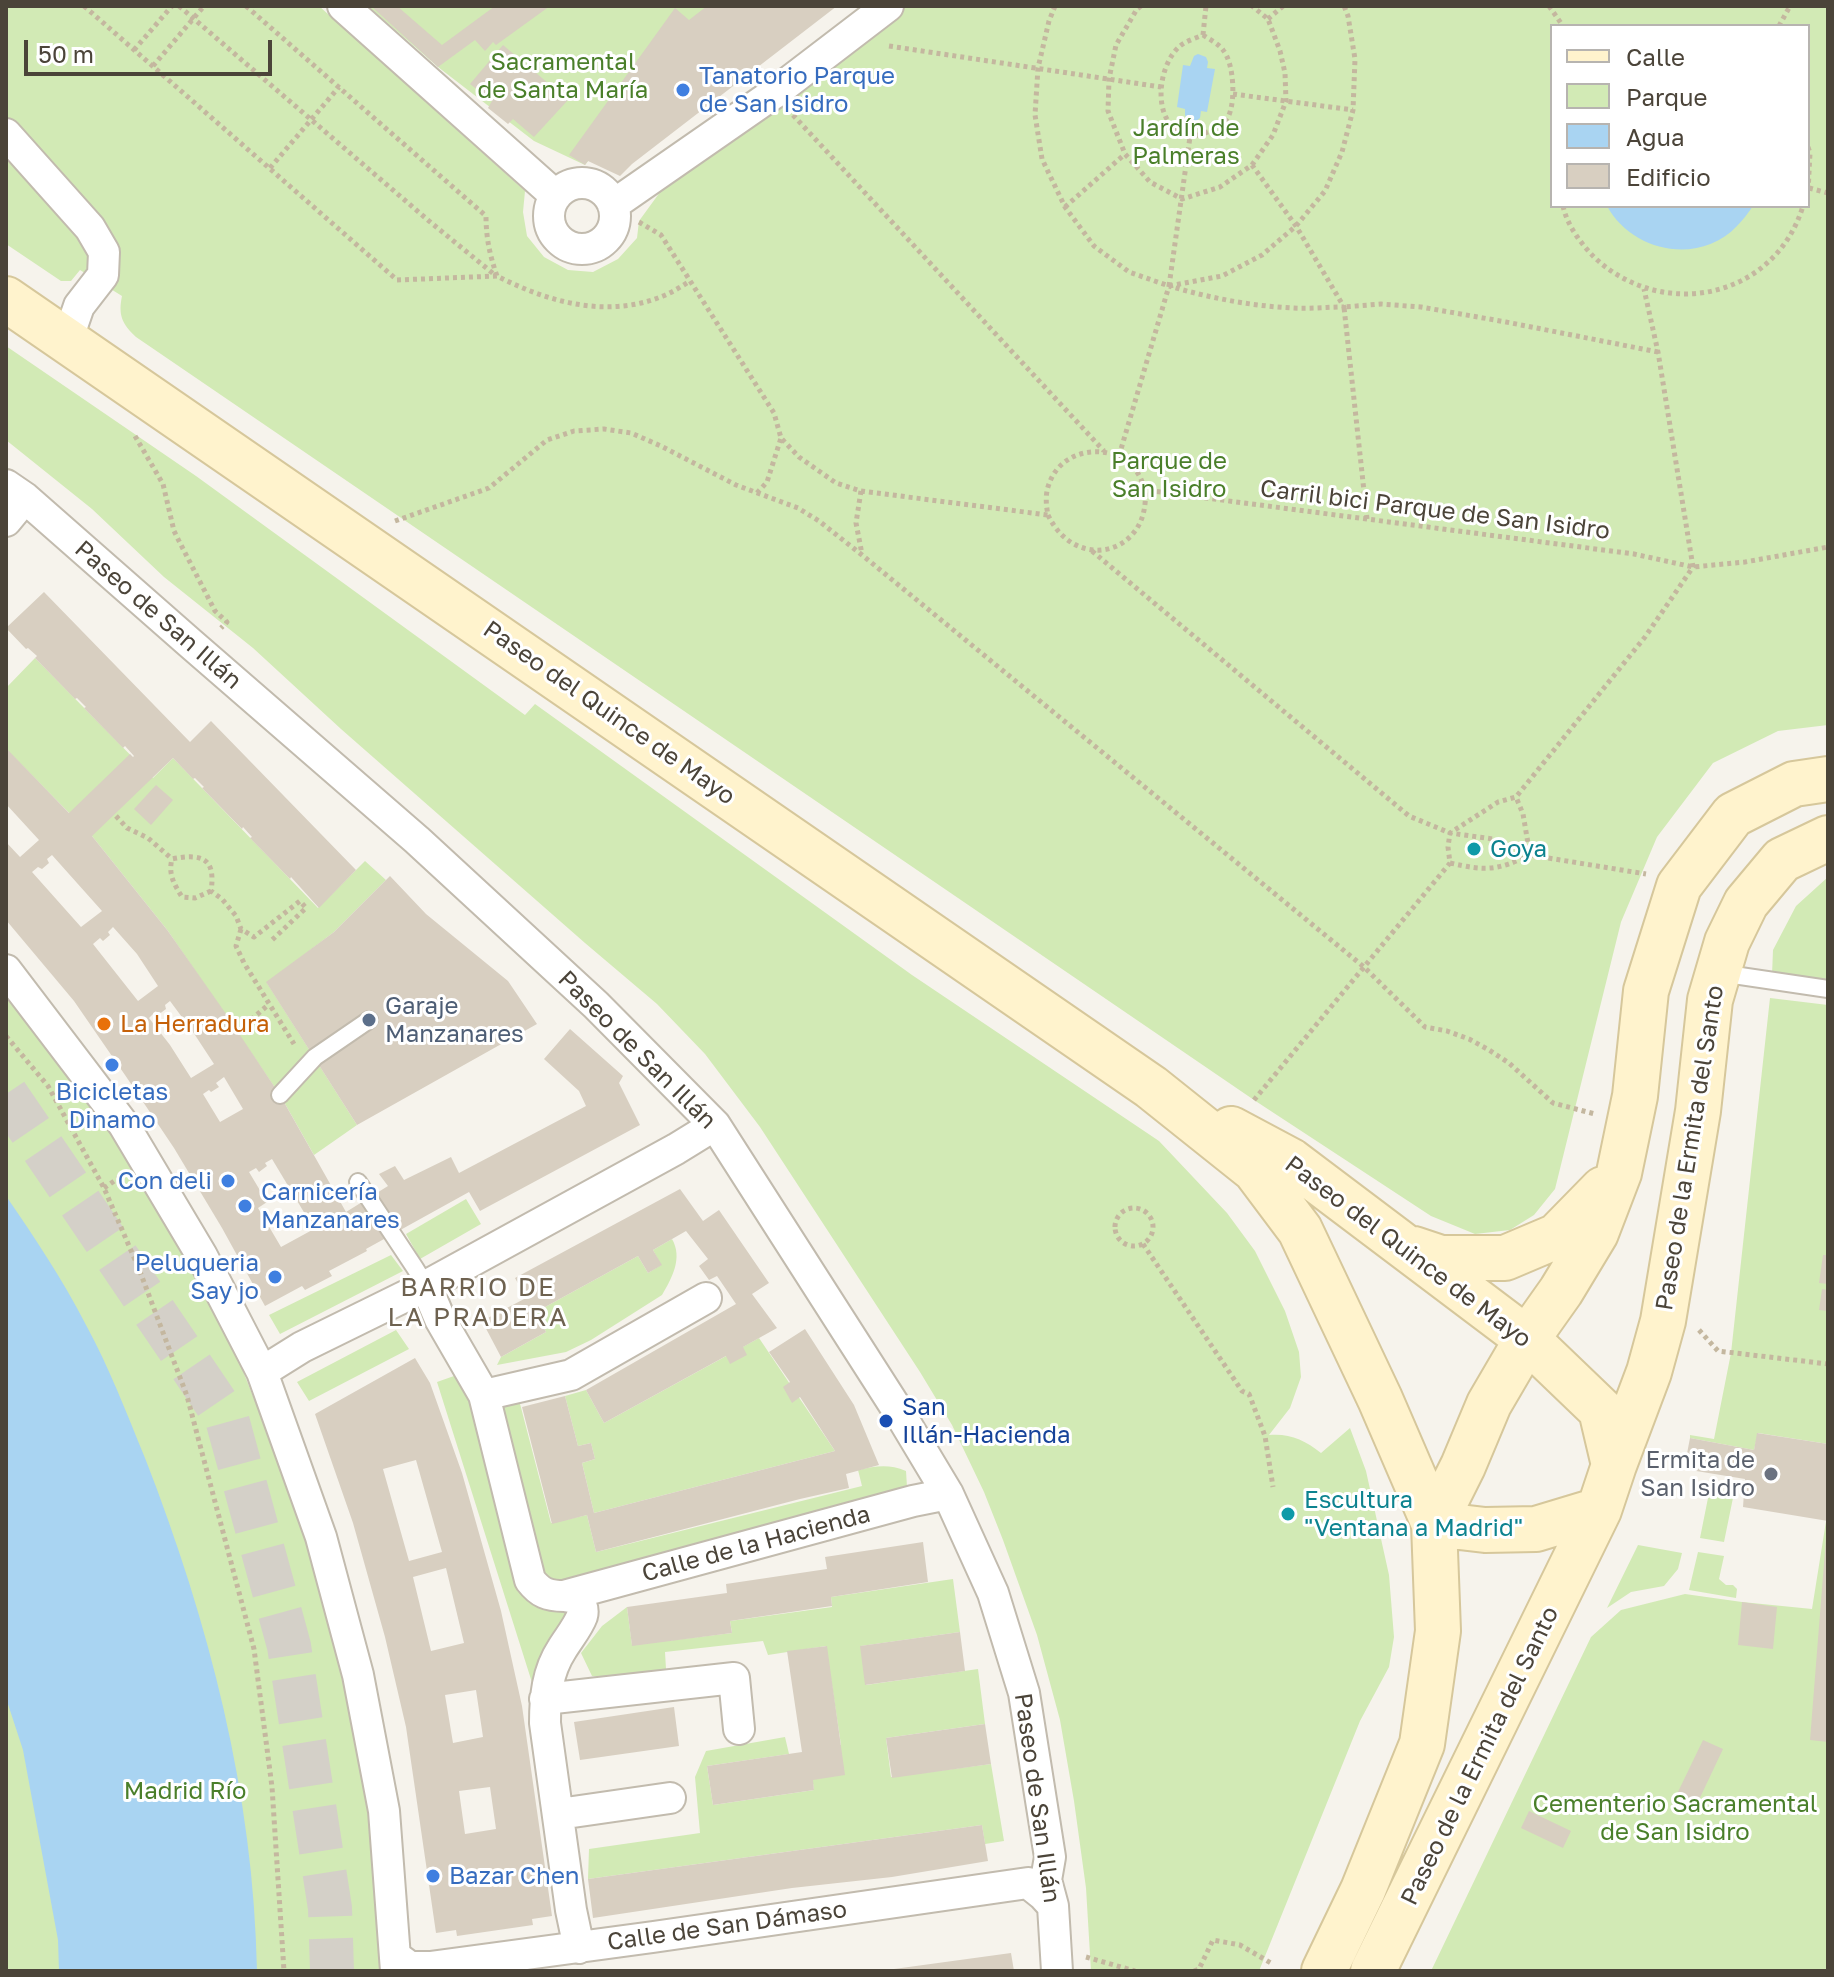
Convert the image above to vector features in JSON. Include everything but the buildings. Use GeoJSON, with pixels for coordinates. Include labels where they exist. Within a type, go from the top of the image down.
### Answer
{"type":"FeatureCollection","features":[{"type":"Feature","properties":{"kind":"street"},"geometry":{"type":"LineString","coordinates":[[343,6],[556,196]]}},
{"type":"Feature","properties":{"kind":"street"},"geometry":{"type":"LineString","coordinates":[[614,210],[888,6]]}},
{"type":"Feature","properties":{"kind":"street"},"geometry":{"type":"LineString","coordinates":[[6,134],[90,228],[104,252],[103,275],[79,306],[67,341]]}},
{"type":"Feature","properties":{"kind":"street"},"geometry":{"type":"LineString","coordinates":[[582,184],[601,189],[614,210],[614,227],[608,237],[589,249],[566,246],[551,228],[551,206],[564,189],[582,184]]}},
{"type":"Feature","properties":{"kind":"street","name":"Paseo del Quince de Mayo"},"geometry":{"type":"LineString","coordinates":[[6,299],[1151,1087],[1255,1170],[1300,1230],[1380,1399],[1434,1524]]}},
{"type":"Feature","properties":{"kind":"street","name":"Paseo de San Illán"},"geometry":{"type":"LineString","coordinates":[[12,501],[417,840],[596,1005],[715,1125],[948,1494],[993,1593],[1024,1693],[1050,1857],[1046,1880],[1053,1906],[1057,1971]]}},
{"type":"Feature","properties":{"kind":"street","name":"Paseo de la Ermita del Santo"},"geometry":{"type":"LineString","coordinates":[[1324,1971],[1363,1890],[1422,1744],[1438,1631],[1434,1524],[1489,1404],[1596,1233],[1619,1173],[1635,1096],[1646,991],[1679,886],[1733,815],[1794,784],[1828,779]]}},
{"type":"Feature","properties":{"kind":"street","name":"Paseo de la Ermita del Santo"},"geometry":{"type":"LineString","coordinates":[[1373,1971],[1599,1510],[1649,1372],[1663,1321],[1698,1111],[1710,1000],[1727,942],[1746,903],[1782,860],[1828,838]]}},
{"type":"Feature","properties":{"kind":"street"},"geometry":{"type":"LineString","coordinates":[[6,970],[124,1125],[202,1256],[262,1372],[321,1537],[358,1675],[384,1811],[395,1963]]}},
{"type":"Feature","properties":{"kind":"street","name":"Paseo del Quince de Mayo"},"geometry":{"type":"LineString","coordinates":[[1151,1087],[1291,1161],[1527,1339],[1601,1410],[1614,1465]]}},
{"type":"Feature","properties":{"kind":"street"},"geometry":{"type":"LineString","coordinates":[[262,1372],[302,1347],[426,1286],[715,1125]]}},
{"type":"Feature","properties":{"kind":"street"},"geometry":{"type":"LineString","coordinates":[[1405,1247],[1441,1258],[1505,1258],[1557,1236],[1619,1173]]}},
{"type":"Feature","properties":{"kind":"street"},"geometry":{"type":"LineString","coordinates":[[426,1286],[440,1319],[484,1395],[530,1580],[539,1591],[552,1596],[577,1598],[582,1605],[582,1615],[550,1673],[545,1699],[545,1723],[579,1948]]}},
{"type":"Feature","properties":{"kind":"street"},"geometry":{"type":"LineString","coordinates":[[484,1395],[571,1375],[706,1298]]}},
{"type":"Feature","properties":{"kind":"street","name":"Calle de la Hacienda"},"geometry":{"type":"LineString","coordinates":[[564,1596],[948,1494]]}},
{"type":"Feature","properties":{"kind":"street"},"geometry":{"type":"LineString","coordinates":[[1434,1524],[1485,1530],[1536,1529],[1599,1510]]}},
{"type":"Feature","properties":{"kind":"street"},"geometry":{"type":"LineString","coordinates":[[545,1699],[734,1678],[739,1729]]}},
{"type":"Feature","properties":{"kind":"street"},"geometry":{"type":"LineString","coordinates":[[559,1814],[670,1798]]}},
{"type":"Feature","properties":{"kind":"street"},"geometry":{"type":"LineString","coordinates":[[1050,1857],[1046,1868],[1028,1883],[1053,1906]]}},
{"type":"Feature","properties":{"kind":"street","name":"Calle de San Dámaso"},"geometry":{"type":"LineString","coordinates":[[395,1963],[430,1967],[1028,1883]]}},
{"type":"Feature","properties":{"kind":"lane"},"geometry":{"type":"LineString","coordinates":[[1718,972],[1828,989]]}},
{"type":"Feature","properties":{"kind":"lane"},"geometry":{"type":"LineString","coordinates":[[280,1095],[315,1057],[369,1020]]}},
{"type":"Feature","properties":{"kind":"lane"},"geometry":{"type":"LineString","coordinates":[[358,1182],[426,1286]]}},
{"type":"Feature","properties":{"kind":"path"},"geometry":{"type":"LineString","coordinates":[[84,6],[397,280],[497,276]]}},
{"type":"Feature","properties":{"kind":"path"},"geometry":{"type":"LineString","coordinates":[[134,50],[172,6]]}},
{"type":"Feature","properties":{"kind":"path"},"geometry":{"type":"LineString","coordinates":[[179,6],[497,276],[526,291],[558,301],[591,306],[643,302],[664,296],[690,281]]}},
{"type":"Feature","properties":{"kind":"path"},"geometry":{"type":"LineString","coordinates":[[153,66],[204,6]]}},
{"type":"Feature","properties":{"kind":"path"},"geometry":{"type":"LineString","coordinates":[[246,6],[486,216],[486,235],[497,276]]}},
{"type":"Feature","properties":{"kind":"path"},"geometry":{"type":"LineString","coordinates":[[1055,6],[1038,68],[1035,115],[1042,159],[1065,207],[1094,246],[1129,272],[1206,296],[1253,305],[1295,308],[1381,304],[1421,307],[1658,352]]}},
{"type":"Feature","properties":{"kind":"path"},"geometry":{"type":"LineString","coordinates":[[1203,35],[1206,6]]}},
{"type":"Feature","properties":{"kind":"path"},"geometry":{"type":"LineString","coordinates":[[1138,7],[1116,45],[1109,79],[1108,111],[1125,154],[1150,182],[1182,199],[1220,187],[1252,165],[1273,135],[1286,101],[1280,51],[1268,19],[1252,6]]}},
{"type":"Feature","properties":{"kind":"path"},"geometry":{"type":"LineString","coordinates":[[1268,19],[1283,6]]}},
{"type":"Feature","properties":{"kind":"path"},"geometry":{"type":"LineString","coordinates":[[1169,286],[1222,276],[1262,255],[1296,226],[1325,191],[1342,152],[1353,110],[1355,59],[1344,6]]}},
{"type":"Feature","properties":{"kind":"path"},"geometry":{"type":"LineString","coordinates":[[1549,6],[1562,24]]}},
{"type":"Feature","properties":{"kind":"path"},"geometry":{"type":"LineString","coordinates":[[1780,24],[1790,6]]}},
{"type":"Feature","properties":{"kind":"path"},"geometry":{"type":"LineString","coordinates":[[1203,35],[1223,50],[1233,72],[1233,94],[1228,117],[1211,132],[1190,137],[1173,127],[1163,110],[1161,87],[1165,65],[1180,45],[1203,35]]}},
{"type":"Feature","properties":{"kind":"path"},"geometry":{"type":"LineString","coordinates":[[845,39],[1161,87]]}},
{"type":"Feature","properties":{"kind":"path"},"geometry":{"type":"LineString","coordinates":[[270,168],[339,87]]}},
{"type":"Feature","properties":{"kind":"path"},"geometry":{"type":"LineString","coordinates":[[773,94],[1105,452]]}},
{"type":"Feature","properties":{"kind":"path"},"geometry":{"type":"LineString","coordinates":[[1233,94],[1353,110]]}},
{"type":"Feature","properties":{"kind":"path"},"geometry":{"type":"LineString","coordinates":[[1119,456],[1169,286],[1190,137]]}},
{"type":"Feature","properties":{"kind":"path"},"geometry":{"type":"LineString","coordinates":[[1065,207],[1125,154]]}},
{"type":"Feature","properties":{"kind":"path"},"geometry":{"type":"LineString","coordinates":[[1252,165],[1296,226],[1344,307],[1367,519]]}},
{"type":"Feature","properties":{"kind":"path"},"geometry":{"type":"LineString","coordinates":[[1563,208],[1584,248],[1611,273],[1644,289],[1680,295],[1716,291],[1750,276],[1778,253],[1798,223],[1802,208]]}},
{"type":"Feature","properties":{"kind":"path"},"geometry":{"type":"LineString","coordinates":[[614,210],[661,235],[774,413],[781,438],[799,457],[826,476],[836,483],[861,491],[1048,515]]}},
{"type":"Feature","properties":{"kind":"path"},"geometry":{"type":"LineString","coordinates":[[1254,1100],[1450,863],[1450,833],[1498,802],[1516,797],[1645,637],[1693,567],[1658,352],[1644,289]]}},
{"type":"Feature","properties":{"kind":"path"},"geometry":{"type":"LineString","coordinates":[[403,519],[489,488],[547,440],[574,431],[604,429],[631,433],[736,485],[798,508],[862,555],[1364,967],[1425,1027],[1447,1031],[1489,1050],[1509,1063],[1553,1103]]}},
{"type":"Feature","properties":{"kind":"path"},"geometry":{"type":"LineString","coordinates":[[132,432],[163,484],[179,541],[215,611],[227,622],[218,632]]}},
{"type":"Feature","properties":{"kind":"path"},"geometry":{"type":"LineString","coordinates":[[757,493],[767,482],[781,438]]}},
{"type":"Feature","properties":{"kind":"path"},"geometry":{"type":"LineString","coordinates":[[1105,452],[1119,456],[1137,472],[1145,490],[1146,503],[1143,519],[1134,533],[1122,543],[1092,551],[1078,548],[1054,529],[1048,515],[1048,484],[1056,470],[1067,460],[1081,453],[1105,452]]}},
{"type":"Feature","properties":{"kind":"path","name":"Carril bici Parque de San Isidro"},"geometry":{"type":"LineString","coordinates":[[1145,490],[1634,554],[1693,567],[1745,562],[1828,547]]}},
{"type":"Feature","properties":{"kind":"path"},"geometry":{"type":"LineString","coordinates":[[861,491],[856,523],[862,555]]}},
{"type":"Feature","properties":{"kind":"path"},"geometry":{"type":"LineString","coordinates":[[1092,551],[1409,816],[1450,833],[1493,839],[1530,855],[1642,873],[1679,886]]}},
{"type":"Feature","properties":{"kind":"path"},"geometry":{"type":"LineString","coordinates":[[1516,797],[1523,814],[1530,855]]}},
{"type":"Feature","properties":{"kind":"path"},"geometry":{"type":"LineString","coordinates":[[116,816],[127,828],[148,838],[172,859]]}},
{"type":"Feature","properties":{"kind":"path"},"geometry":{"type":"LineString","coordinates":[[1450,863],[1493,869],[1530,855]]}},
{"type":"Feature","properties":{"kind":"path"},"geometry":{"type":"LineString","coordinates":[[172,859],[200,857],[210,864],[213,877],[211,891]]}},
{"type":"Feature","properties":{"kind":"path"},"geometry":{"type":"LineString","coordinates":[[172,859],[169,868],[173,884],[182,897],[195,898],[211,891]]}},
{"type":"Feature","properties":{"kind":"path"},"geometry":{"type":"LineString","coordinates":[[211,891],[236,916],[241,929],[254,937],[300,901],[306,908],[272,940]]}},
{"type":"Feature","properties":{"kind":"path"},"geometry":{"type":"LineString","coordinates":[[241,929],[236,946],[244,963],[308,1065]]}},
{"type":"Feature","properties":{"kind":"path"},"geometry":{"type":"LineString","coordinates":[[245,1025],[268,1005]]}},
{"type":"Feature","properties":{"kind":"path"},"geometry":{"type":"LineString","coordinates":[[6,1036],[48,1086],[104,1188],[139,1269],[187,1396],[254,1649],[272,1787],[284,1971]]}},
{"type":"Feature","properties":{"kind":"path"},"geometry":{"type":"LineString","coordinates":[[104,1188],[126,1173]]}},
{"type":"Feature","properties":{"kind":"path"},"geometry":{"type":"LineString","coordinates":[[1141,1210],[1150,1218],[1153,1229],[1143,1244],[1130,1245],[1120,1239],[1115,1228],[1123,1212],[1141,1210]]}},
{"type":"Feature","properties":{"kind":"path"},"geometry":{"type":"LineString","coordinates":[[1143,1244],[1242,1391],[1249,1394],[1265,1436],[1273,1487]]}},
{"type":"Feature","properties":{"kind":"path"},"geometry":{"type":"LineString","coordinates":[[1663,1321],[1696,1328],[1718,1351],[1828,1364]]}},
{"type":"Feature","properties":{"kind":"path"},"geometry":{"type":"LineString","coordinates":[[1194,1971],[1199,1969],[1213,1940],[1240,1945],[1271,1963]]}},
{"type":"Feature","properties":{"kind":"path"},"geometry":{"type":"LineString","coordinates":[[1085,1956],[1135,1971]]}},
{"type":"Feature","properties":{"kind":"green space","name":"Parque de San Isidro"},"geometry":{"type":"Polygon","coordinates":[[[6,6],[319,6],[525,191],[523,212],[527,236],[544,257],[568,270],[593,272],[618,259],[637,238],[639,221],[663,188],[907,6],[1828,6],[1828,725],[1778,731],[1713,763],[1657,837],[1621,922],[1555,1189],[1534,1215],[1510,1230],[1475,1234],[1431,1216],[1254,1100],[136,337],[122,319],[122,296],[80,270],[71,281],[61,281],[6,244],[6,6]]]}},
{"type":"Feature","properties":{"kind":"green space","name":"Sacramental de Santa María"},"geometry":{"type":"Polygon","coordinates":[[[368,6],[707,6],[585,165],[534,141],[438,67],[368,6]]]}},
{"type":"Feature","properties":{"kind":"green space"},"geometry":{"type":"Polygon","coordinates":[[[6,346],[196,476],[525,715],[535,704],[912,975],[1159,1141],[1227,1213],[1255,1251],[1285,1311],[1299,1352],[1301,1377],[1290,1408],[1269,1435],[1296,1438],[1321,1453],[1350,1428],[1366,1471],[1389,1575],[1394,1637],[1389,1667],[1360,1721],[1259,1971],[1091,1971],[1086,1888],[1060,1720],[1037,1635],[1003,1540],[952,1425],[760,1127],[705,1054],[657,1004],[341,729],[253,648],[164,577],[92,509],[6,440],[6,346]]]}},
{"type":"Feature","properties":{"kind":"green space"},"geometry":{"type":"Polygon","coordinates":[[[35,658],[153,778],[173,758],[318,908],[365,861],[386,880],[334,932],[267,983],[357,1125],[314,1155],[280,1095],[168,931],[92,836],[6,749],[6,688],[35,658]]]}},
{"type":"Feature","properties":{"kind":"green space"},"geometry":{"type":"Polygon","coordinates":[[[1828,877],[1828,979],[1772,975],[1773,950],[1796,906],[1828,877]]]}},
{"type":"Feature","properties":{"kind":"green space","name":"Madrid Río"},"geometry":{"type":"Polygon","coordinates":[[[6,984],[97,1109],[166,1220],[235,1351],[280,1464],[326,1599],[369,1796],[385,1971],[6,1971],[6,984]]]}},
{"type":"Feature","properties":{"kind":"green space"},"geometry":{"type":"Polygon","coordinates":[[[1770,998],[1828,1005],[1828,1444],[1758,1433],[1754,1450],[1690,1438],[1690,1435],[1714,1439],[1731,1353],[1770,998]]]}},
{"type":"Feature","properties":{"kind":"green space"},"geometry":{"type":"Polygon","coordinates":[[[466,1199],[481,1224],[420,1259],[406,1234],[466,1199]]]}},
{"type":"Feature","properties":{"kind":"green space"},"geometry":{"type":"Polygon","coordinates":[[[672,1239],[676,1261],[662,1295],[591,1340],[566,1352],[497,1365],[501,1357],[546,1332],[536,1312],[638,1256],[648,1273],[661,1265],[653,1250],[672,1239]]]}},
{"type":"Feature","properties":{"kind":"green space"},"geometry":{"type":"Polygon","coordinates":[[[391,1255],[403,1271],[280,1334],[269,1315],[391,1255]]]}},
{"type":"Feature","properties":{"kind":"green space"},"geometry":{"type":"Polygon","coordinates":[[[396,1330],[409,1349],[309,1401],[297,1382],[396,1330]]]}},
{"type":"Feature","properties":{"kind":"green space"},"geometry":{"type":"Polygon","coordinates":[[[759,1338],[835,1451],[594,1513],[582,1463],[595,1459],[591,1443],[578,1446],[565,1396],[586,1390],[604,1423],[759,1338]]]}},
{"type":"Feature","properties":{"kind":"green space"},"geometry":{"type":"Polygon","coordinates":[[[464,1376],[516,1568],[572,1608],[535,1692],[437,1382],[464,1376]]]}},
{"type":"Feature","properties":{"kind":"green space"},"geometry":{"type":"Polygon","coordinates":[[[518,1396],[551,1523],[587,1515],[596,1552],[862,1486],[858,1470],[888,1467],[906,1471],[907,1487],[901,1496],[580,1584],[547,1585],[495,1403],[518,1396]]]}},
{"type":"Feature","properties":{"kind":"green space"},"geometry":{"type":"Polygon","coordinates":[[[1710,1488],[1734,1493],[1724,1542],[1700,1538],[1710,1488]]]}},
{"type":"Feature","properties":{"kind":"green space","name":"Cementerio Sacramental de San Isidro"},"geometry":{"type":"Polygon","coordinates":[[[1828,1509],[1828,1971],[1431,1971],[1591,1637],[1621,1610],[1685,1594],[1812,1609],[1828,1509]]]}},
{"type":"Feature","properties":{"kind":"green space"},"geometry":{"type":"Polygon","coordinates":[[[1638,1545],[1682,1553],[1678,1569],[1664,1586],[1631,1592],[1607,1608],[1638,1545]]]}},
{"type":"Feature","properties":{"kind":"green space"},"geometry":{"type":"Polygon","coordinates":[[[1698,1552],[1724,1556],[1719,1579],[1737,1589],[1736,1598],[1689,1590],[1698,1552]]]}},
{"type":"Feature","properties":{"kind":"green space"},"geometry":{"type":"Polygon","coordinates":[[[953,1579],[960,1632],[861,1646],[866,1685],[978,1669],[985,1724],[886,1738],[891,1777],[991,1764],[1004,1841],[985,1844],[982,1825],[588,1879],[589,1849],[700,1833],[695,1777],[706,1751],[785,1737],[789,1754],[707,1766],[713,1805],[814,1790],[808,1751],[841,1745],[826,1646],[768,1655],[763,1641],[665,1652],[666,1669],[614,1679],[592,1676],[581,1653],[602,1626],[627,1607],[632,1645],[732,1633],[730,1621],[832,1607],[831,1597],[953,1579]]]}},
{"type":"Feature","properties":{"kind":"water"},"geometry":{"type":"Polygon","coordinates":[[[1198,54],[1206,57],[1207,68],[1215,69],[1207,112],[1201,111],[1200,118],[1195,122],[1187,119],[1185,109],[1177,107],[1183,65],[1190,66],[1198,54]]]}},
{"type":"Feature","properties":{"kind":"water"},"geometry":{"type":"Polygon","coordinates":[[[1608,208],[1751,208],[1722,239],[1686,249],[1649,243],[1618,222],[1608,208]]]}},
{"type":"Feature","properties":{"kind":"water"},"geometry":{"type":"Polygon","coordinates":[[[6,1196],[58,1275],[102,1357],[145,1458],[189,1583],[224,1710],[237,1775],[254,1905],[257,1971],[59,1971],[58,1940],[23,1750],[6,1698],[6,1196]]]}},
{"type":"Feature","properties":{"kind":"tunnel"},"geometry":{"type":"LineString","coordinates":[[6,1094],[227,1419],[289,1646],[330,1908],[332,1971]]}},
{"type":"Feature","properties":{"kind":"place","name":"Tanatorio Parque de San Isidro"},"geometry":{"type":"Point","coordinates":[683,90]}},
{"type":"Feature","properties":{"kind":"place","name":"Goya"},"geometry":{"type":"Point","coordinates":[1474,849]}},
{"type":"Feature","properties":{"kind":"place","name":"Garaje Manzanares"},"geometry":{"type":"Point","coordinates":[369,1020]}},
{"type":"Feature","properties":{"kind":"place","name":"La Herradura"},"geometry":{"type":"Point","coordinates":[104,1024]}},
{"type":"Feature","properties":{"kind":"place","name":"Bicicletas Dinamo"},"geometry":{"type":"Point","coordinates":[112,1065]}},
{"type":"Feature","properties":{"kind":"place","name":"Con deli"},"geometry":{"type":"Point","coordinates":[228,1181]}},
{"type":"Feature","properties":{"kind":"place","name":"Carnicería Manzanares"},"geometry":{"type":"Point","coordinates":[245,1206]}},
{"type":"Feature","properties":{"kind":"place","name":"Peluqueria Say jo"},"geometry":{"type":"Point","coordinates":[275,1277]}},
{"type":"Feature","properties":{"kind":"place","name":"San Illán-Hacienda"},"geometry":{"type":"Point","coordinates":[886,1421]}},
{"type":"Feature","properties":{"kind":"place","name":"Ermita de San Isidro"},"geometry":{"type":"Point","coordinates":[1771,1474]}},
{"type":"Feature","properties":{"kind":"place","name":"Escultura \"Ventana a Madrid\""},"geometry":{"type":"Point","coordinates":[1288,1514]}},
{"type":"Feature","properties":{"kind":"place","name":"Bazar Chen"},"geometry":{"type":"Point","coordinates":[433,1876]}},
{"type":"Feature","properties":{"kind":"district","name":"BARRIO DE LA PRADERA"},"geometry":{"type":"Point","coordinates":[478,1303]}},
{"type":"Feature","properties":{"kind":"park label","name":"Jardín de Palmeras"},"geometry":{"type":"Point","coordinates":[1186,142]}}]}
